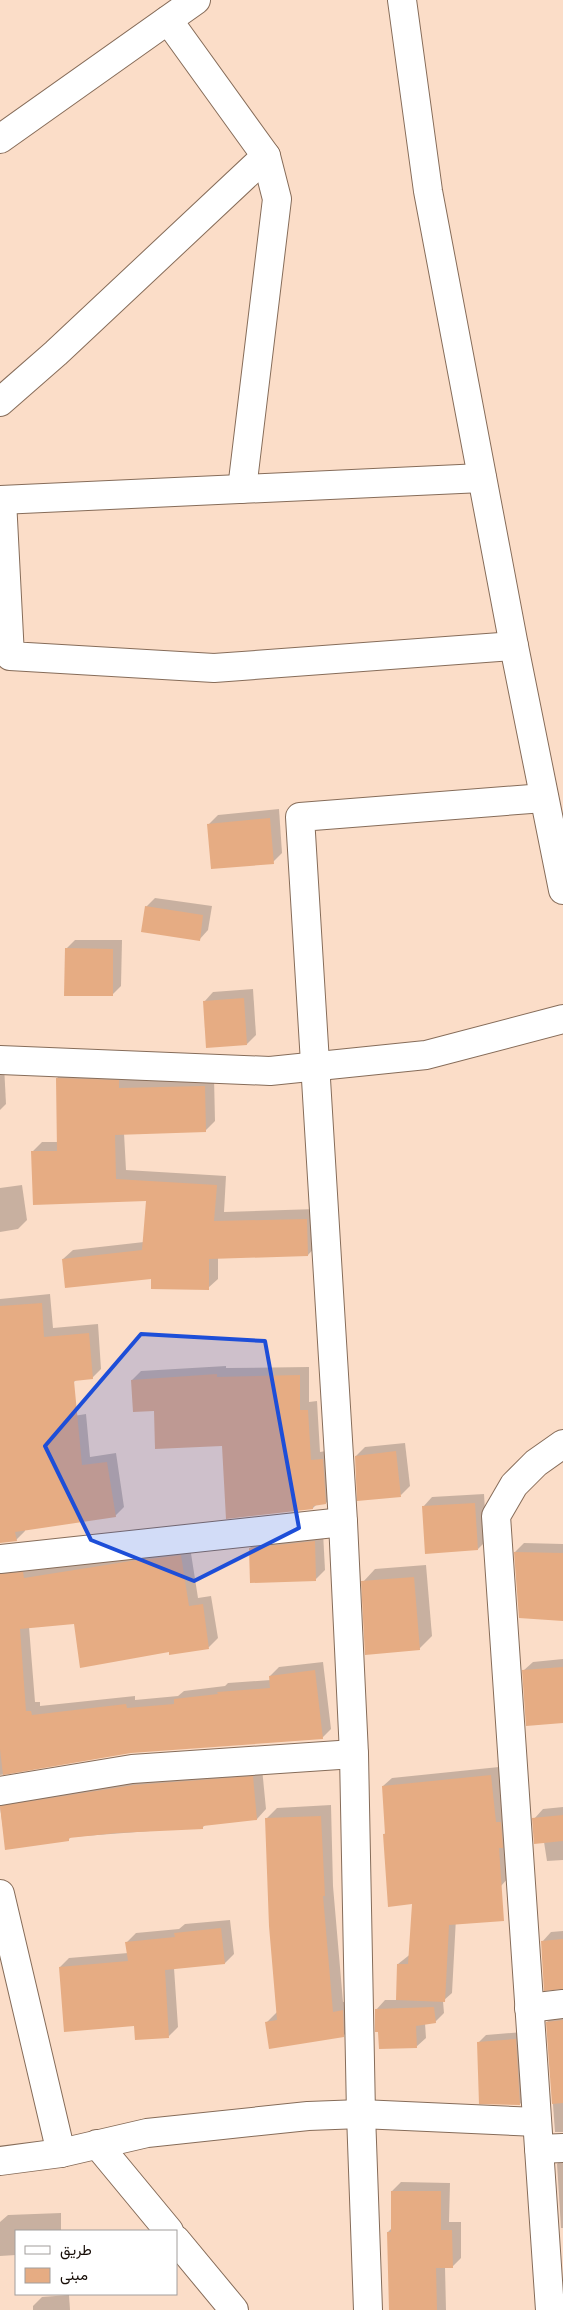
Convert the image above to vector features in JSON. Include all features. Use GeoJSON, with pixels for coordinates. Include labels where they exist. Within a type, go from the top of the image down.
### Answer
{"type":"FeatureCollection","features":[{"type":"Feature","properties":{"kind":"street"},"geometry":{"type":"LineString","coordinates":[[0,139],[196,0]]}},
{"type":"Feature","properties":{"kind":"street"},"geometry":{"type":"LineString","coordinates":[[402,0],[428,191],[514,646],[563,890]]}},
{"type":"Feature","properties":{"kind":"street"},"geometry":{"type":"LineString","coordinates":[[168,20],[266,156],[277,198],[242,489]]}},
{"type":"Feature","properties":{"kind":"street"},"geometry":{"type":"LineString","coordinates":[[0,402],[56,353],[266,156]]}},
{"type":"Feature","properties":{"kind":"street"},"geometry":{"type":"LineString","coordinates":[[482,478],[1,500],[10,656],[214,668],[514,646]]}},
{"type":"Feature","properties":{"kind":"street"},"geometry":{"type":"LineString","coordinates":[[368,2310],[361,2114],[354,1754],[343,1522],[300,818],[544,798]]}},
{"type":"Feature","properties":{"kind":"street"},"geometry":{"type":"LineString","coordinates":[[0,1060],[270,1071],[426,1055],[563,1019]]}},
{"type":"Feature","properties":{"kind":"street"},"geometry":{"type":"LineString","coordinates":[[550,2310],[551,2149],[537,2122],[496,1516],[514,1485],[536,1463],[563,1444]]}},
{"type":"Feature","properties":{"kind":"street"},"geometry":{"type":"LineString","coordinates":[[0,1559],[227,1533],[343,1522]]}},
{"type":"Feature","properties":{"kind":"street"},"geometry":{"type":"LineString","coordinates":[[0,1791],[132,1769],[354,1754]]}},
{"type":"Feature","properties":{"kind":"street"},"geometry":{"type":"LineString","coordinates":[[0,1894],[61,2153]]}},
{"type":"Feature","properties":{"kind":"street"},"geometry":{"type":"LineString","coordinates":[[529,2008],[563,2004]]}},
{"type":"Feature","properties":{"kind":"street"},"geometry":{"type":"LineString","coordinates":[[0,2161],[61,2153],[156,2132],[308,2116],[361,2114],[537,2122]]}},
{"type":"Feature","properties":{"kind":"street"},"geometry":{"type":"LineString","coordinates":[[97,2144],[168,2230]]}},
{"type":"Feature","properties":{"kind":"street"},"geometry":{"type":"LineString","coordinates":[[178,2242],[234,2310]]}},
{"type":"Feature","properties":{"kind":"highlighted area"},"geometry":{"type":"Polygon","coordinates":[[[141,1334],[265,1341],[299,1528],[194,1581],[91,1540],[45,1446],[141,1334]]]}},
{"type":"Feature","properties":{"kind":"building"},"geometry":{"type":"Polygon","coordinates":[[[270,818],[274,864],[211,869],[207,824],[270,818]]]}},
{"type":"Feature","properties":{"kind":"building"},"geometry":{"type":"Polygon","coordinates":[[[145,906],[203,915],[200,941],[141,932],[145,906]]]}},
{"type":"Feature","properties":{"kind":"building"},"geometry":{"type":"Polygon","coordinates":[[[65,948],[113,949],[113,996],[64,996],[65,948]]]}},
{"type":"Feature","properties":{"kind":"building"},"geometry":{"type":"Polygon","coordinates":[[[244,998],[247,1045],[206,1048],[203,1001],[244,998]]]}},
{"type":"Feature","properties":{"kind":"building"},"geometry":{"type":"Polygon","coordinates":[[[56,1078],[119,1080],[119,1088],[205,1086],[206,1132],[115,1135],[116,1179],[217,1185],[214,1221],[307,1219],[308,1256],[209,1259],[209,1290],[151,1289],[151,1279],[65,1288],[62,1259],[142,1250],[146,1201],[33,1205],[31,1151],[57,1151],[56,1078]]]}},
{"type":"Feature","properties":{"kind":"building"},"geometry":{"type":"Polygon","coordinates":[[[42,1303],[44,1337],[89,1333],[93,1379],[74,1381],[82,1465],[107,1462],[116,1517],[15,1532],[17,1541],[0,1543],[0,1306],[42,1303]]]}},
{"type":"Feature","properties":{"kind":"building"},"geometry":{"type":"Polygon","coordinates":[[[217,1374],[217,1377],[300,1375],[300,1410],[308,1410],[311,1460],[323,1459],[326,1504],[313,1506],[313,1509],[226,1519],[222,1446],[155,1449],[154,1411],[133,1412],[131,1380],[217,1374]]]}},
{"type":"Feature","properties":{"kind":"building"},"geometry":{"type":"Polygon","coordinates":[[[396,1451],[401,1497],[357,1501],[355,1456],[396,1451]]]}},
{"type":"Feature","properties":{"kind":"building"},"geometry":{"type":"Polygon","coordinates":[[[475,1503],[478,1550],[425,1554],[422,1506],[475,1503]]]}},
{"type":"Feature","properties":{"kind":"building"},"geometry":{"type":"Polygon","coordinates":[[[315,1541],[316,1581],[250,1583],[249,1548],[315,1541]]]}},
{"type":"Feature","properties":{"kind":"building"},"geometry":{"type":"Polygon","coordinates":[[[514,1552],[563,1553],[563,1621],[519,1618],[514,1552]]]}},
{"type":"Feature","properties":{"kind":"building"},"geometry":{"type":"Polygon","coordinates":[[[181,1555],[189,1606],[203,1604],[209,1649],[169,1655],[169,1652],[80,1668],[74,1624],[20,1629],[26,1711],[31,1711],[32,1715],[126,1704],[127,1708],[174,1704],[174,1699],[218,1694],[217,1692],[270,1688],[269,1676],[315,1670],[323,1739],[131,1753],[3,1775],[0,1749],[0,1574],[23,1572],[24,1578],[181,1555]]]}},
{"type":"Feature","properties":{"kind":"building"},"geometry":{"type":"Polygon","coordinates":[[[414,1577],[420,1650],[365,1655],[361,1581],[414,1577]]]}},
{"type":"Feature","properties":{"kind":"building"},"geometry":{"type":"Polygon","coordinates":[[[563,1667],[563,1723],[526,1726],[522,1670],[563,1667]]]}},
{"type":"Feature","properties":{"kind":"building"},"geometry":{"type":"Polygon","coordinates":[[[491,1775],[496,1822],[501,1822],[503,1848],[499,1848],[504,1921],[449,1925],[445,2002],[396,2000],[397,1964],[408,1964],[412,1904],[388,1907],[382,1786],[491,1775]]]}},
{"type":"Feature","properties":{"kind":"building"},"geometry":{"type":"Polygon","coordinates":[[[253,1776],[257,1820],[203,1826],[203,1829],[116,1833],[69,1838],[69,1841],[5,1850],[0,1806],[134,1785],[253,1776]]]}},
{"type":"Feature","properties":{"kind":"building"},"geometry":{"type":"Polygon","coordinates":[[[563,1815],[563,1841],[534,1844],[532,1818],[563,1815]]]}},
{"type":"Feature","properties":{"kind":"building"},"geometry":{"type":"Polygon","coordinates":[[[321,1816],[325,1896],[323,1896],[333,2012],[343,2010],[344,2037],[269,2049],[265,2022],[277,2020],[269,1926],[265,1818],[321,1816]]]}},
{"type":"Feature","properties":{"kind":"building"},"geometry":{"type":"Polygon","coordinates":[[[221,1928],[225,1964],[165,1970],[169,2038],[135,2040],[134,2026],[64,2032],[59,1967],[128,1961],[125,1942],[175,1937],[174,1933],[221,1928]]]}},
{"type":"Feature","properties":{"kind":"building"},"geometry":{"type":"Polygon","coordinates":[[[563,1939],[563,1989],[544,1991],[541,1941],[563,1939]]]}},
{"type":"Feature","properties":{"kind":"building"},"geometry":{"type":"Polygon","coordinates":[[[434,2007],[436,2023],[416,2026],[417,2048],[379,2049],[378,2032],[375,2032],[375,2009],[434,2007]]]}},
{"type":"Feature","properties":{"kind":"building"},"geometry":{"type":"Polygon","coordinates":[[[563,2020],[563,2103],[552,2104],[546,2022],[563,2020]]]}},
{"type":"Feature","properties":{"kind":"building"},"geometry":{"type":"Polygon","coordinates":[[[516,2039],[520,2105],[479,2104],[477,2042],[516,2039]]]}},
{"type":"Feature","properties":{"kind":"building"},"geometry":{"type":"Polygon","coordinates":[[[391,2191],[441,2191],[441,2230],[452,2230],[453,2268],[436,2268],[437,2310],[389,2310],[387,2232],[391,2232],[391,2191]]]}}]}
